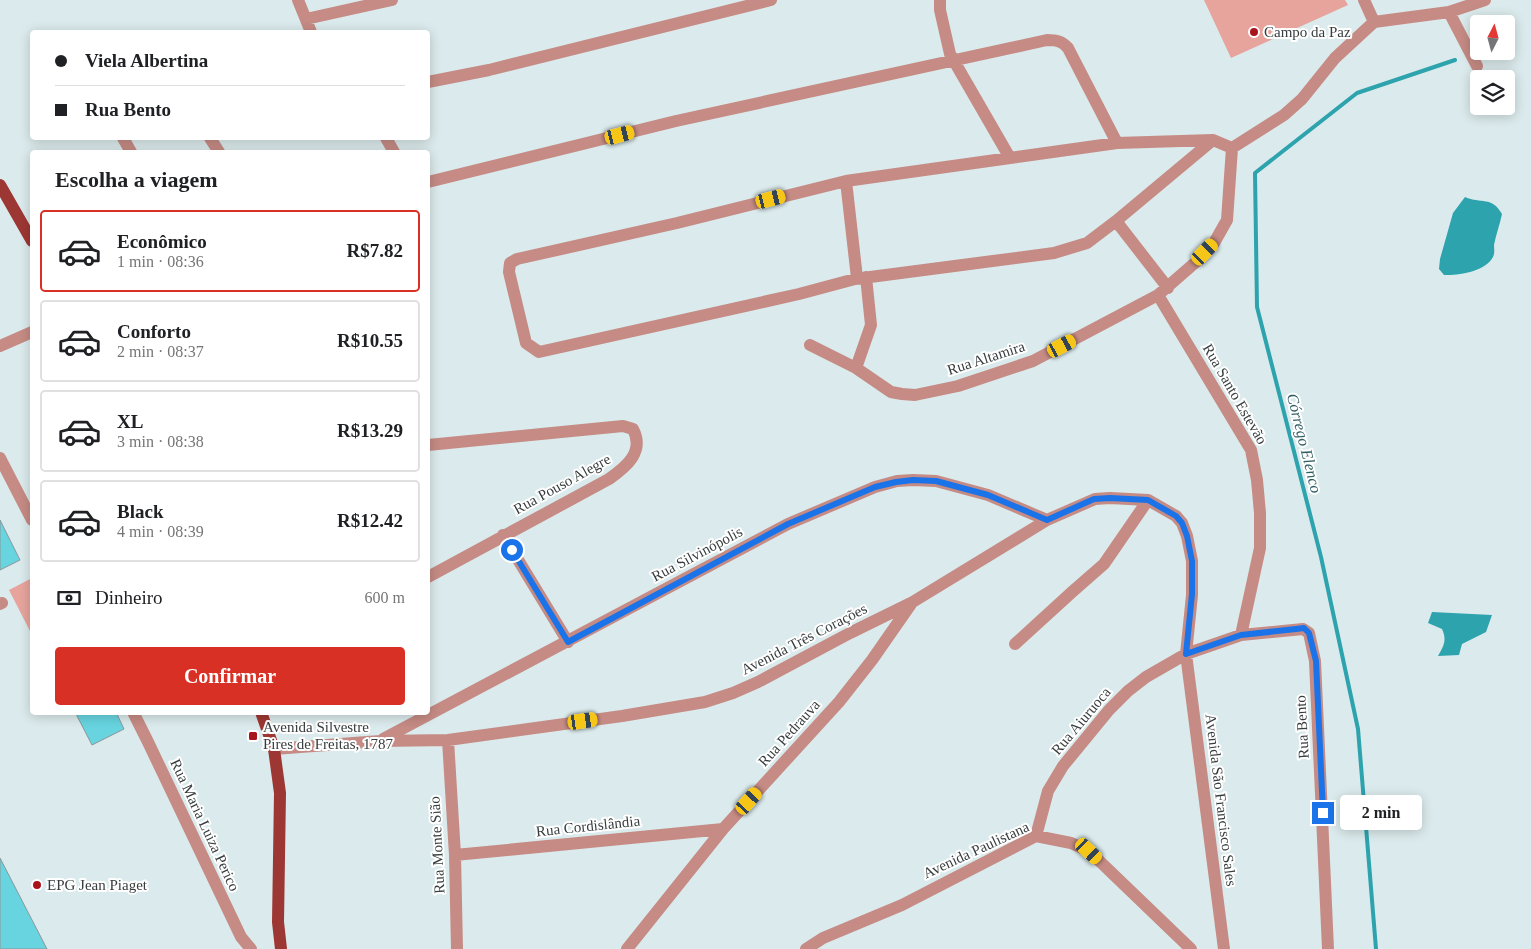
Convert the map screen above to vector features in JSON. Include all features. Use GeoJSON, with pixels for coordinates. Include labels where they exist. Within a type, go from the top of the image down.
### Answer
{"type":"FeatureCollection","features":[{"type":"Feature","properties":{"kind":"main road"},"geometry":{"type":"LineString","coordinates":[[0,185],[30,238]]}},
{"type":"Feature","properties":{"kind":"main road"},"geometry":{"type":"LineString","coordinates":[[262,715],[274,749],[280,793],[278,922],[281,949]]}},
{"type":"Feature","properties":{"kind":"street"},"geometry":{"type":"LineString","coordinates":[[298,0],[310,30]]}},
{"type":"Feature","properties":{"kind":"street"},"geometry":{"type":"LineString","coordinates":[[306,19],[392,0]]}},
{"type":"Feature","properties":{"kind":"street"},"geometry":{"type":"LineString","coordinates":[[430,82],[489,70],[771,0]]}},
{"type":"Feature","properties":{"kind":"street"},"geometry":{"type":"LineString","coordinates":[[940,0],[940,10],[950,54],[1010,158]]}},
{"type":"Feature","properties":{"kind":"street"},"geometry":{"type":"LineString","coordinates":[[1364,0],[1374,22]]}},
{"type":"Feature","properties":{"kind":"street"},"geometry":{"type":"LineString","coordinates":[[1232,148],[1284,115],[1302,99],[1335,58],[1374,22],[1449,12],[1485,0]]}},
{"type":"Feature","properties":{"kind":"street"},"geometry":{"type":"LineString","coordinates":[[1449,12],[1477,66]]}},
{"type":"Feature","properties":{"kind":"street"},"geometry":{"type":"LineString","coordinates":[[430,182],[676,121],[1047,40],[1058,40],[1068,48],[1117,143]]}},
{"type":"Feature","properties":{"kind":"street"},"geometry":{"type":"LineString","coordinates":[[1213,140],[1087,243],[1054,253],[862,278],[539,352],[526,343],[509,272],[510,263],[516,259],[677,223],[846,180],[1117,143],[1213,140],[1232,148]]}},
{"type":"Feature","properties":{"kind":"street"},"geometry":{"type":"LineString","coordinates":[[1163,291],[1214,243],[1227,220],[1232,148]]}},
{"type":"Feature","properties":{"kind":"street"},"geometry":{"type":"LineString","coordinates":[[846,180],[862,278],[872,325],[856,368]]}},
{"type":"Feature","properties":{"kind":"street","name":"Rua Santo Estevão"},"geometry":{"type":"LineString","coordinates":[[1116,221],[1163,291],[1251,450],[1257,480],[1260,548],[1241,635]]}},
{"type":"Feature","properties":{"kind":"street","name":"Rua Altamira"},"geometry":{"type":"LineString","coordinates":[[810,345],[856,368],[891,392],[915,395],[958,386],[1032,361],[1163,291]]}},
{"type":"Feature","properties":{"kind":"street"},"geometry":{"type":"LineString","coordinates":[[0,346],[30,333]]}},
{"type":"Feature","properties":{"kind":"street","name":"Rua Pouso Alegre"},"geometry":{"type":"LineString","coordinates":[[430,445],[623,426],[633,430],[637,437],[633,458],[609,479],[430,575]]}},
{"type":"Feature","properties":{"kind":"street"},"geometry":{"type":"LineString","coordinates":[[0,458],[30,516]]}},
{"type":"Feature","properties":{"kind":"street","name":"Rua Silvinópolis"},"geometry":{"type":"LineString","coordinates":[[430,715],[788,524],[875,487],[913,480],[936,481],[988,495],[1047,520]]}},
{"type":"Feature","properties":{"kind":"street","name":"Avenida Três Corações"},"geometry":{"type":"LineString","coordinates":[[274,749],[380,741],[448,740],[622,716],[705,702],[758,682],[911,603],[1047,520],[1094,499],[1148,500],[1176,516],[1182,523],[1187,536],[1192,561],[1192,594],[1186,654]]}},
{"type":"Feature","properties":{"kind":"street"},"geometry":{"type":"LineString","coordinates":[[1016,644],[1104,564],[1148,500]]}},
{"type":"Feature","properties":{"kind":"street"},"geometry":{"type":"LineString","coordinates":[[503,535],[568,642]]}},
{"type":"Feature","properties":{"kind":"street","name":"Rua Pedrauva"},"geometry":{"type":"LineString","coordinates":[[627,949],[723,829],[839,702],[872,660],[911,603]]}},
{"type":"Feature","properties":{"kind":"street","name":"Rua Bento"},"geometry":{"type":"LineString","coordinates":[[1186,654],[1241,635],[1304,628],[1309,633],[1316,661],[1328,949]]}},
{"type":"Feature","properties":{"kind":"street","name":"Rua Aiuruoca"},"geometry":{"type":"LineString","coordinates":[[1036,836],[1048,791],[1063,766],[1109,710],[1128,691],[1146,677],[1186,654]]}},
{"type":"Feature","properties":{"kind":"street","name":"Avenida São Francisco Sales"},"geometry":{"type":"LineString","coordinates":[[1186,654],[1224,949]]}},
{"type":"Feature","properties":{"kind":"street","name":"Rua Maria Luiza Perico"},"geometry":{"type":"LineString","coordinates":[[134,715],[241,937],[251,949]]}},
{"type":"Feature","properties":{"kind":"street","name":"Rua Silvinópolis"},"geometry":{"type":"LineString","coordinates":[[380,741],[429,715]]}},
{"type":"Feature","properties":{"kind":"street","name":"Rua Monte Sião"},"geometry":{"type":"LineString","coordinates":[[448,740],[455,855],[457,949]]}},
{"type":"Feature","properties":{"kind":"street","name":"Rua Cordislândia"},"geometry":{"type":"LineString","coordinates":[[455,855],[723,829]]}},
{"type":"Feature","properties":{"kind":"street","name":"Avenida Paulistana"},"geometry":{"type":"LineString","coordinates":[[806,949],[823,938],[902,905],[1036,836],[1071,842],[1089,851],[1191,949]]}},
{"type":"Feature","properties":{"kind":"shaded area","name":"Campo da Paz"},"geometry":{"type":"Polygon","coordinates":[[[1204,0],[1345,0],[1348,5],[1231,58],[1204,0]]]}},
{"type":"Feature","properties":{"kind":"shaded area"},"geometry":{"type":"Polygon","coordinates":[[[30,579],[30,631],[9,590],[30,579]]]}},
{"type":"Feature","properties":{"kind":"water"},"geometry":{"type":"Polygon","coordinates":[[[1465,197],[1490,203],[1498,208],[1502,214],[1494,245],[1494,255],[1484,266],[1471,272],[1444,275],[1439,269],[1440,259],[1453,213],[1465,197]]]}},
{"type":"Feature","properties":{"kind":"water"},"geometry":{"type":"Polygon","coordinates":[[[1432,612],[1492,615],[1486,632],[1462,644],[1459,655],[1438,656],[1445,639],[1442,629],[1428,623],[1432,612]]]}},
{"type":"Feature","properties":{"kind":"building"},"geometry":{"type":"Polygon","coordinates":[[[0,520],[20,560],[0,570],[0,520]]]}},
{"type":"Feature","properties":{"kind":"building"},"geometry":{"type":"Polygon","coordinates":[[[77,715],[117,715],[124,729],[92,745],[77,715]]]}},
{"type":"Feature","properties":{"kind":"building"},"geometry":{"type":"Polygon","coordinates":[[[0,858],[47,949],[0,949],[0,858]]]}},
{"type":"Feature","properties":{"kind":"waterway","name":"Córrego Elenco"},"geometry":{"type":"LineString","coordinates":[[1376,949],[1358,729],[1321,557],[1257,307],[1255,173],[1357,93],[1455,60]]}},
{"type":"Feature","properties":{"kind":"place","name":"Campo da Paz"},"geometry":{"type":"Point","coordinates":[1254,32]}},
{"type":"Feature","properties":{"kind":"place","name":"Avenida Silvestre Pires de Freitas, 1787"},"geometry":{"type":"Point","coordinates":[253,736]}},
{"type":"Feature","properties":{"kind":"place","name":"EPG Jean Piaget"},"geometry":{"type":"Point","coordinates":[37,885]}},
{"type":"Feature","properties":{"kind":"route"},"geometry":{"type":"LineString","coordinates":[[512,550],[568,642],[788,524],[875,487],[913,480],[936,481],[988,495],[1047,520],[1094,499],[1126,498],[1148,500],[1176,516],[1182,523],[1187,536],[1192,561],[1192,594],[1186,654],[1241,635],[1304,628],[1309,633],[1316,661],[1323,813]]}}]}
